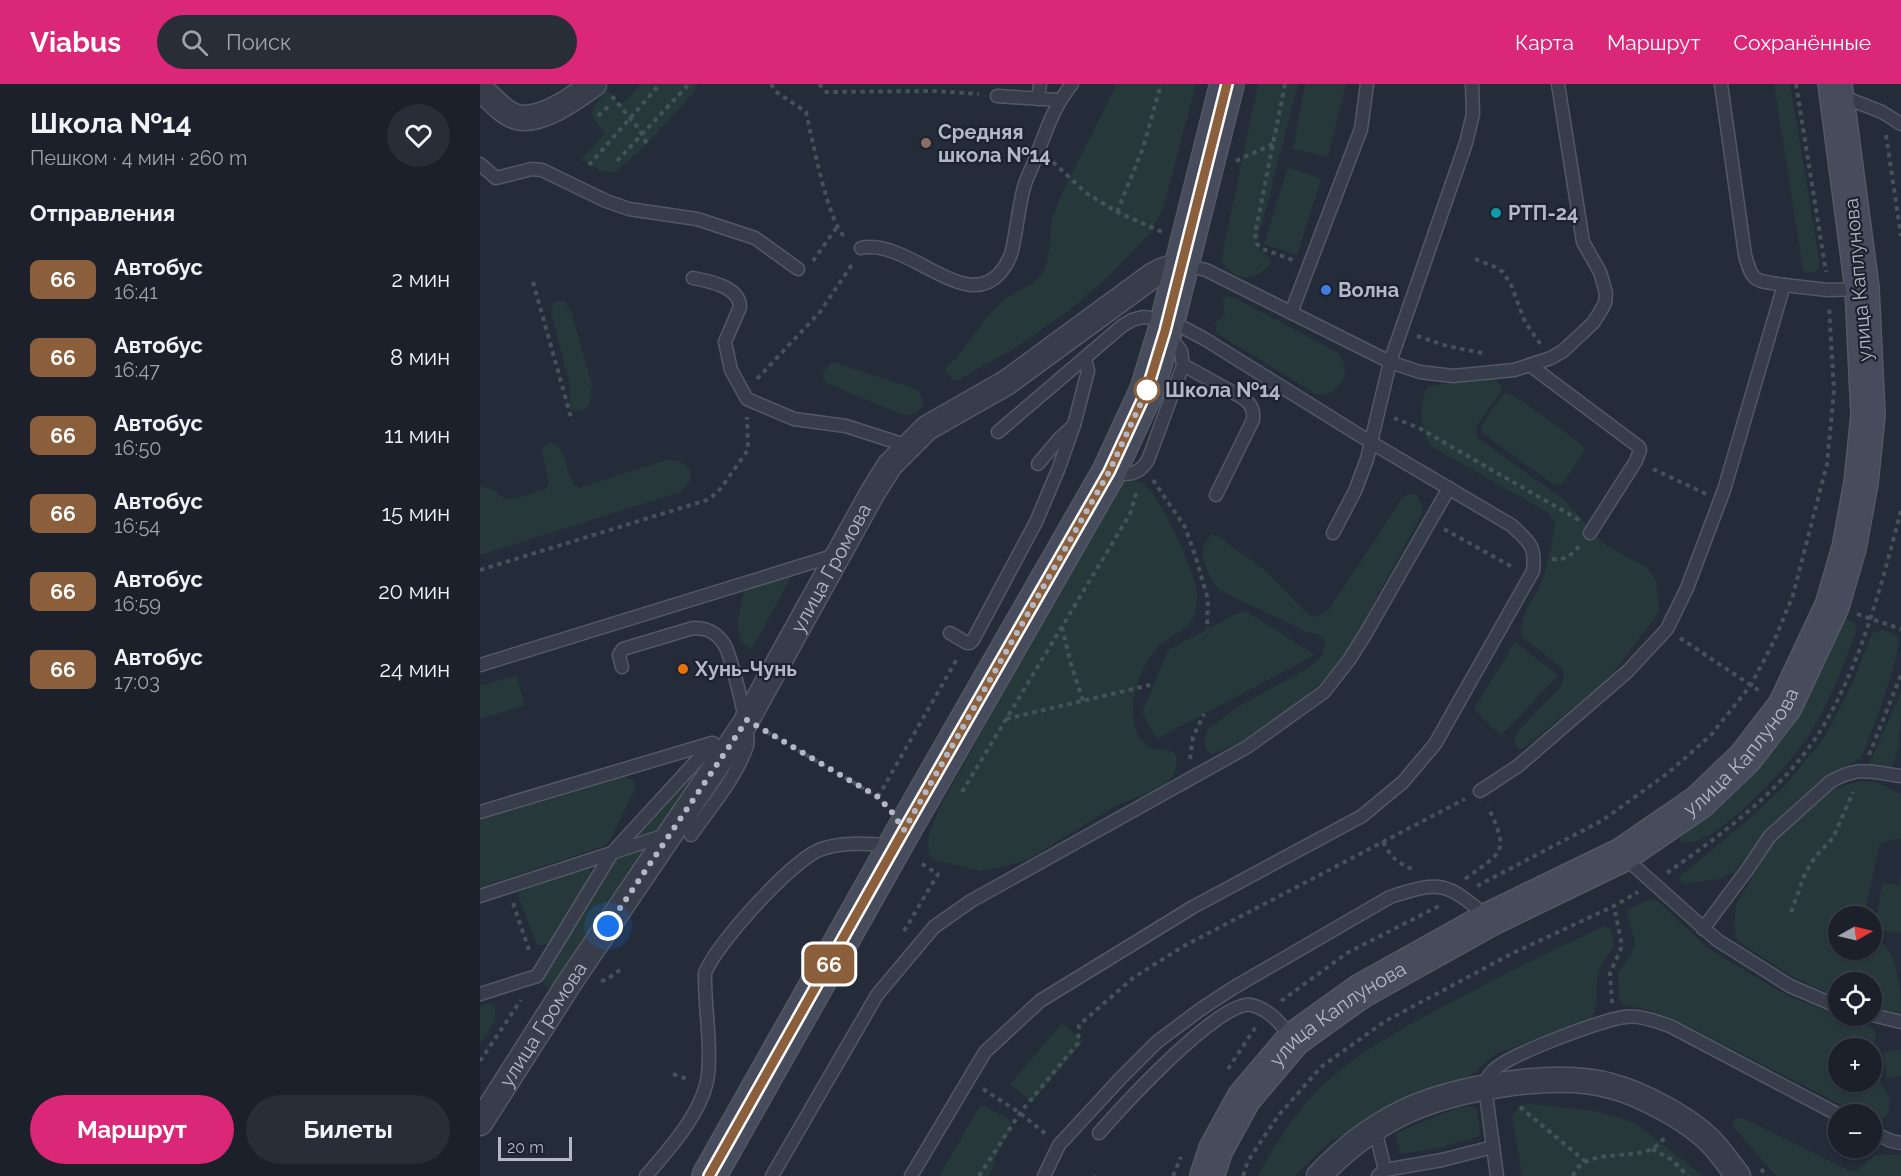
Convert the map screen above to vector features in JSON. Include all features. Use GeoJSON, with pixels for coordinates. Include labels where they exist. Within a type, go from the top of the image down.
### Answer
{"type":"FeatureCollection","features":[{"type":"Feature","properties":{"kind":"street"},"geometry":{"type":"LineString","coordinates":[[480,88],[517,117],[527,117],[557,108],[594,84]]}},
{"type":"Feature","properties":{"kind":"street"},"geometry":{"type":"LineString","coordinates":[[709,1176],[911,847],[1131,470],[1147,390],[1167,326],[1227,84]]}},
{"type":"Feature","properties":{"kind":"street","name":"улица Каплунова"},"geometry":{"type":"LineString","coordinates":[[1207,1176],[1216,1149],[1244,1098],[1294,1038],[1360,991],[1490,919],[1622,855],[1699,802],[1744,758],[1785,706],[1832,606],[1849,548],[1859,494],[1868,415],[1862,288],[1836,89]]}},
{"type":"Feature","properties":{"kind":"street","name":"улица Громова"},"geometry":{"type":"LineString","coordinates":[[480,1123],[570,981],[681,834],[885,474],[908,446],[927,428],[1006,383],[1152,276],[1182,264]]}},
{"type":"Feature","properties":{"kind":"street"},"geometry":{"type":"LineString","coordinates":[[1319,1176],[1335,1159],[1376,1129],[1403,1113],[1452,1095],[1490,1086],[1533,1081],[1578,1081],[1610,1085],[1676,1115],[1712,1142],[1738,1176]]}},
{"type":"Feature","properties":{"kind":"lane"},"geometry":{"type":"LineString","coordinates":[[1038,99],[1040,84]]}},
{"type":"Feature","properties":{"kind":"lane"},"geometry":{"type":"LineString","coordinates":[[861,248],[871,246],[898,253],[958,283],[971,286],[985,284],[1001,272],[1011,258],[1024,187],[1059,100],[1072,84]]}},
{"type":"Feature","properties":{"kind":"lane"},"geometry":{"type":"LineString","coordinates":[[1291,313],[1361,129],[1367,84]]}},
{"type":"Feature","properties":{"kind":"lane"},"geometry":{"type":"LineString","coordinates":[[1333,533],[1355,491],[1372,443],[1390,362],[1466,143],[1473,114],[1472,84]]}},
{"type":"Feature","properties":{"kind":"lane"},"geometry":{"type":"LineString","coordinates":[[1182,264],[1206,270],[1390,362],[1420,372],[1453,376],[1514,370],[1551,358],[1563,351],[1593,323],[1605,303],[1606,293],[1600,272],[1583,242],[1558,84]]}},
{"type":"Feature","properties":{"kind":"lane"},"geometry":{"type":"LineString","coordinates":[[1721,84],[1745,255],[1750,274],[1755,280],[1784,285],[1828,290],[1862,288]]}},
{"type":"Feature","properties":{"kind":"lane"},"geometry":{"type":"LineString","coordinates":[[1836,89],[1901,124]]}},
{"type":"Feature","properties":{"kind":"lane"},"geometry":{"type":"LineString","coordinates":[[998,96],[1059,100]]}},
{"type":"Feature","properties":{"kind":"lane"},"geometry":{"type":"LineString","coordinates":[[480,164],[496,178],[532,169],[542,170],[606,201],[629,208],[697,219],[726,228],[755,238],[798,269]]}},
{"type":"Feature","properties":{"kind":"lane"},"geometry":{"type":"LineString","coordinates":[[693,278],[716,283],[738,296],[740,307],[724,342],[731,370],[747,399],[794,419],[846,426],[908,446]]}},
{"type":"Feature","properties":{"kind":"lane"},"geometry":{"type":"LineString","coordinates":[[1480,791],[1518,766],[1620,678],[1667,629],[1687,588],[1720,500],[1784,285]]}},
{"type":"Feature","properties":{"kind":"lane"},"geometry":{"type":"LineString","coordinates":[[911,1176],[986,1052],[1040,1000],[1193,907],[1362,816],[1403,782],[1435,744],[1533,571],[1535,555],[1529,542],[1511,525],[1372,443],[1203,338],[1167,326],[1151,317],[1132,320],[1122,326],[998,432]]}},
{"type":"Feature","properties":{"kind":"lane"},"geometry":{"type":"LineString","coordinates":[[1131,470],[1148,460],[1183,365],[1181,351],[1167,326]]}},
{"type":"Feature","properties":{"kind":"lane"},"geometry":{"type":"LineString","coordinates":[[950,633],[967,643],[973,640],[1035,522],[1058,470],[1074,425],[1088,370],[1085,358]]}},
{"type":"Feature","properties":{"kind":"lane"},"geometry":{"type":"LineString","coordinates":[[1183,365],[1243,398],[1254,411],[1253,420],[1216,495]]}},
{"type":"Feature","properties":{"kind":"lane"},"geometry":{"type":"LineString","coordinates":[[1531,366],[1639,447],[1636,461],[1591,530]]}},
{"type":"Feature","properties":{"kind":"lane"},"geometry":{"type":"LineString","coordinates":[[1038,464],[1074,425]]}},
{"type":"Feature","properties":{"kind":"lane"},"geometry":{"type":"LineString","coordinates":[[772,1176],[877,995],[934,927],[970,901],[1246,747],[1324,692],[1349,660],[1366,633],[1449,488]]}},
{"type":"Feature","properties":{"kind":"lane"},"geometry":{"type":"LineString","coordinates":[[480,665],[840,554]]}},
{"type":"Feature","properties":{"kind":"lane"},"geometry":{"type":"LineString","coordinates":[[480,993],[537,976],[612,853],[713,743],[745,723],[725,645],[713,632],[705,628],[693,628],[623,649],[619,655],[622,667]]}},
{"type":"Feature","properties":{"kind":"lane"},"geometry":{"type":"LineString","coordinates":[[480,812],[713,743]]}},
{"type":"Feature","properties":{"kind":"lane"},"geometry":{"type":"LineString","coordinates":[[1703,929],[1748,870],[1770,836],[1830,782],[1841,776],[1863,770],[1901,776]]}},
{"type":"Feature","properties":{"kind":"lane"},"geometry":{"type":"LineString","coordinates":[[480,896],[612,853],[681,834]]}},
{"type":"Feature","properties":{"kind":"lane"},"geometry":{"type":"LineString","coordinates":[[646,1176],[665,1153],[702,1097],[709,1056],[704,990],[705,973],[709,961],[737,926],[798,863],[820,850],[846,844],[911,847]]}},
{"type":"Feature","properties":{"kind":"lane"},"geometry":{"type":"LineString","coordinates":[[1622,855],[1717,940],[1790,986],[1828,1002]]}},
{"type":"Feature","properties":{"kind":"lane"},"geometry":{"type":"LineString","coordinates":[[1044,1176],[1059,1145],[1157,1042],[1233,988],[1390,897],[1439,885],[1458,893],[1490,919]]}},
{"type":"Feature","properties":{"kind":"lane"},"geometry":{"type":"LineString","coordinates":[[1099,1133],[1174,1054],[1234,1009],[1248,1005],[1268,1011],[1294,1038]]}},
{"type":"Feature","properties":{"kind":"lane"},"geometry":{"type":"LineString","coordinates":[[1497,1176],[1490,1086],[1492,1071],[1506,1060],[1584,1028],[1627,1017],[1648,1019],[1670,1026],[1828,1109]]}},
{"type":"Feature","properties":{"kind":"lane"},"geometry":{"type":"LineString","coordinates":[[1882,1017],[1901,1022]]}},
{"type":"Feature","properties":{"kind":"lane"},"geometry":{"type":"LineString","coordinates":[[1376,1129],[1382,1173],[1493,1147]]}},
{"type":"Feature","properties":{"kind":"lane"},"geometry":{"type":"LineString","coordinates":[[1882,1137],[1901,1143]]}},
{"type":"Feature","properties":{"kind":"path"},"geometry":{"type":"LineString","coordinates":[[589,165],[660,84]]}},
{"type":"Feature","properties":{"kind":"path"},"geometry":{"type":"LineString","coordinates":[[617,161],[688,84]]}},
{"type":"Feature","properties":{"kind":"path"},"geometry":{"type":"LineString","coordinates":[[480,570],[707,500],[718,492],[748,450],[747,399],[758,377],[820,312],[843,280],[861,248],[842,235],[830,210],[806,112],[775,91],[771,84]]}},
{"type":"Feature","properties":{"kind":"path"},"geometry":{"type":"LineString","coordinates":[[819,84],[826,92],[967,93]]}},
{"type":"Feature","properties":{"kind":"path"},"geometry":{"type":"LineString","coordinates":[[1117,212],[1143,148],[1161,84]]}},
{"type":"Feature","properties":{"kind":"path"},"geometry":{"type":"LineString","coordinates":[[1285,84],[1256,234],[1257,244],[1263,249],[1310,266]]}},
{"type":"Feature","properties":{"kind":"path"},"geometry":{"type":"LineString","coordinates":[[1226,1073],[1268,1011],[1347,953],[1458,893],[1603,820],[1668,773],[1711,735],[1751,685],[1775,639],[1793,595],[1827,464],[1834,392],[1828,290],[1796,84]]}},
{"type":"Feature","properties":{"kind":"path"},"geometry":{"type":"LineString","coordinates":[[598,116],[615,100],[639,129],[647,144]]}},
{"type":"Feature","properties":{"kind":"path"},"geometry":{"type":"LineString","coordinates":[[1882,112],[1901,236]]}},
{"type":"Feature","properties":{"kind":"path"},"geometry":{"type":"LineString","coordinates":[[1230,164],[1273,144]]}},
{"type":"Feature","properties":{"kind":"path"},"geometry":{"type":"LineString","coordinates":[[1039,149],[1086,193],[1145,226]]}},
{"type":"Feature","properties":{"kind":"path"},"geometry":{"type":"LineString","coordinates":[[798,269],[810,266],[837,227]]}},
{"type":"Feature","properties":{"kind":"path"},"geometry":{"type":"LineString","coordinates":[[1475,259],[1503,272],[1511,285],[1525,322],[1551,358]]}},
{"type":"Feature","properties":{"kind":"path"},"geometry":{"type":"LineString","coordinates":[[533,282],[572,421]]}},
{"type":"Feature","properties":{"kind":"path"},"geometry":{"type":"LineString","coordinates":[[1402,331],[1447,346],[1488,354]]}},
{"type":"Feature","properties":{"kind":"path"},"geometry":{"type":"LineString","coordinates":[[1379,412],[1419,428],[1591,530]]}},
{"type":"Feature","properties":{"kind":"path"},"geometry":{"type":"LineString","coordinates":[[956,801],[1130,514],[1137,493],[1131,470]]}},
{"type":"Feature","properties":{"kind":"path"},"geometry":{"type":"LineString","coordinates":[[1131,470],[1185,527],[1204,580],[1208,599],[1207,629]]}},
{"type":"Feature","properties":{"kind":"path"},"geometry":{"type":"LineString","coordinates":[[1660,472],[1720,500]]}},
{"type":"Feature","properties":{"kind":"path"},"geometry":{"type":"LineString","coordinates":[[1901,510],[1871,618],[1901,629]]}},
{"type":"Feature","properties":{"kind":"path"},"geometry":{"type":"LineString","coordinates":[[1430,521],[1514,568]]}},
{"type":"Feature","properties":{"kind":"path"},"geometry":{"type":"LineString","coordinates":[[1509,578],[1529,542]]}},
{"type":"Feature","properties":{"kind":"path"},"geometry":{"type":"LineString","coordinates":[[1062,627],[1083,701]]}},
{"type":"Feature","properties":{"kind":"path"},"geometry":{"type":"LineString","coordinates":[[878,797],[967,643]]}},
{"type":"Feature","properties":{"kind":"path"},"geometry":{"type":"LineString","coordinates":[[1698,650],[1785,706]]}},
{"type":"Feature","properties":{"kind":"path"},"geometry":{"type":"LineString","coordinates":[[1791,912],[1805,874],[1815,857],[1833,838],[1901,675]]}},
{"type":"Feature","properties":{"kind":"path"},"geometry":{"type":"LineString","coordinates":[[1005,720],[1154,684]]}},
{"type":"Feature","properties":{"kind":"path"},"geometry":{"type":"LineString","coordinates":[[1190,780],[1193,737],[1204,714]]}},
{"type":"Feature","properties":{"kind":"path"},"geometry":{"type":"LineString","coordinates":[[745,723],[878,797],[891,811],[911,847],[938,874],[922,900]]}},
{"type":"Feature","properties":{"kind":"path"},"geometry":{"type":"LineString","coordinates":[[979,1176],[1020,1113],[1078,1043],[1079,1025],[1133,978],[1182,947],[1480,791],[1500,832],[1501,842],[1497,855],[1464,880],[1458,893]]}},
{"type":"Feature","properties":{"kind":"path"},"geometry":{"type":"LineString","coordinates":[[911,847],[913,872]]}},
{"type":"Feature","properties":{"kind":"path"},"geometry":{"type":"LineString","coordinates":[[480,1062],[537,976],[507,888]]}},
{"type":"Feature","properties":{"kind":"path"},"geometry":{"type":"LineString","coordinates":[[1243,1176],[1248,1161],[1278,1116],[1321,1067],[1384,1022],[1511,954],[1632,896]]}},
{"type":"Feature","properties":{"kind":"path"},"geometry":{"type":"LineString","coordinates":[[1611,1001],[1610,973],[1622,946],[1614,906]]}},
{"type":"Feature","properties":{"kind":"path"},"geometry":{"type":"LineString","coordinates":[[968,1079],[1020,1113],[1059,1145]]}},
{"type":"Feature","properties":{"kind":"path"},"geometry":{"type":"LineString","coordinates":[[1490,1086],[1585,1161]]}},
{"type":"Feature","properties":{"kind":"path"},"geometry":{"type":"LineString","coordinates":[[1573,1176],[1575,1169],[1585,1161],[1652,1149],[1666,1138],[1676,1115]]}},
{"type":"Feature","properties":{"kind":"path"},"geometry":{"type":"LineString","coordinates":[[1173,1176],[1184,1149]]}},
{"type":"Feature","properties":{"kind":"path"},"geometry":{"type":"LineString","coordinates":[[1652,1149],[1672,1160],[1688,1176]]}},
{"type":"Feature","properties":{"kind":"shaded area"},"geometry":{"type":"Polygon","coordinates":[[[641,84],[697,84],[695,91],[647,144],[616,172],[601,171],[581,160],[605,133],[593,116],[597,101],[608,90],[620,106],[641,84]]]}},
{"type":"Feature","properties":{"kind":"shaded area"},"geometry":{"type":"Polygon","coordinates":[[[1116,84],[1196,84],[1163,209],[1150,233],[1111,274],[1069,311],[1015,348],[958,380],[953,380],[945,371],[947,365],[955,360],[1001,302],[1033,283],[1044,270],[1056,208],[1116,84]]]}},
{"type":"Feature","properties":{"kind":"shaded area"},"geometry":{"type":"Polygon","coordinates":[[[1258,84],[1298,84],[1258,240],[1260,250],[1271,260],[1270,265],[1257,275],[1244,277],[1231,272],[1221,260],[1258,84]]]}},
{"type":"Feature","properties":{"kind":"shaded area"},"geometry":{"type":"Polygon","coordinates":[[[1305,84],[1346,84],[1328,157],[1293,149],[1305,84]]]}},
{"type":"Feature","properties":{"kind":"shaded area"},"geometry":{"type":"Polygon","coordinates":[[[1774,84],[1790,84],[1819,258],[1819,267],[1816,272],[1806,273],[1803,269],[1774,84]]]}},
{"type":"Feature","properties":{"kind":"shaded area"},"geometry":{"type":"Polygon","coordinates":[[[1288,167],[1321,179],[1297,255],[1264,244],[1288,167]]]}},
{"type":"Feature","properties":{"kind":"shaded area"},"geometry":{"type":"Polygon","coordinates":[[[1228,296],[1337,352],[1344,364],[1342,381],[1327,394],[1316,394],[1217,333],[1215,323],[1225,314],[1222,299],[1228,296]]]}},
{"type":"Feature","properties":{"kind":"shaded area"},"geometry":{"type":"Polygon","coordinates":[[[557,301],[565,302],[571,311],[592,384],[590,403],[581,411],[570,409],[570,386],[551,312],[552,306],[557,301]]]}},
{"type":"Feature","properties":{"kind":"shaded area"},"geometry":{"type":"Polygon","coordinates":[[[832,362],[908,386],[920,392],[924,403],[915,413],[903,415],[829,384],[822,377],[832,362]]]}},
{"type":"Feature","properties":{"kind":"shaded area"},"geometry":{"type":"Polygon","coordinates":[[[1495,379],[1502,388],[1501,392],[1476,427],[1476,437],[1563,499],[1604,544],[1646,567],[1653,575],[1657,586],[1659,612],[1610,677],[1523,749],[1519,749],[1514,744],[1517,732],[1560,688],[1564,677],[1563,669],[1522,637],[1521,630],[1524,615],[1542,581],[1555,522],[1547,512],[1429,445],[1422,417],[1422,403],[1426,389],[1433,385],[1495,379]]]}},
{"type":"Feature","properties":{"kind":"shaded area"},"geometry":{"type":"Polygon","coordinates":[[[1506,393],[1515,396],[1584,448],[1584,452],[1563,483],[1559,485],[1550,482],[1482,433],[1484,421],[1502,395],[1506,393]]]}},
{"type":"Feature","properties":{"kind":"shaded area"},"geometry":{"type":"Polygon","coordinates":[[[550,443],[561,451],[570,477],[578,488],[667,460],[687,466],[691,475],[690,481],[680,492],[480,555],[480,486],[494,490],[505,499],[513,499],[546,489],[549,482],[542,452],[543,447],[550,443]]]}},
{"type":"Feature","properties":{"kind":"shaded area"},"geometry":{"type":"Polygon","coordinates":[[[1122,480],[1142,483],[1154,495],[1183,551],[1197,592],[1196,610],[1191,622],[1161,644],[1151,656],[1140,677],[1134,700],[1134,723],[1139,738],[1152,749],[1168,750],[1176,754],[1176,768],[1173,777],[1148,793],[1115,806],[1029,859],[980,871],[935,860],[929,854],[928,837],[939,808],[1115,488],[1122,480]]]}},
{"type":"Feature","properties":{"kind":"shaded area"},"geometry":{"type":"Polygon","coordinates":[[[1410,493],[1416,494],[1422,506],[1422,514],[1344,656],[1321,683],[1291,709],[1239,743],[1212,754],[1207,751],[1204,742],[1207,730],[1241,705],[1310,667],[1323,654],[1325,641],[1319,634],[1307,632],[1219,590],[1205,565],[1203,554],[1210,535],[1218,536],[1268,573],[1310,616],[1319,616],[1330,608],[1403,497],[1410,493]]]}},
{"type":"Feature","properties":{"kind":"shaded area"},"geometry":{"type":"Polygon","coordinates":[[[791,577],[752,649],[741,642],[737,623],[744,590],[791,577]]]}},
{"type":"Feature","properties":{"kind":"shaded area"},"geometry":{"type":"Polygon","coordinates":[[[1244,610],[1315,655],[1157,739],[1142,713],[1168,650],[1244,610]]]}},
{"type":"Feature","properties":{"kind":"shaded area"},"geometry":{"type":"Polygon","coordinates":[[[1845,619],[1855,623],[1856,631],[1831,693],[1804,742],[1772,780],[1732,819],[1694,842],[1680,841],[1679,833],[1840,621],[1845,619]]]}},
{"type":"Feature","properties":{"kind":"shaded area"},"geometry":{"type":"Polygon","coordinates":[[[1882,630],[1898,637],[1898,647],[1884,696],[1861,758],[1825,777],[1768,831],[1734,872],[1719,879],[1685,884],[1681,882],[1679,877],[1749,819],[1787,783],[1824,738],[1852,684],[1872,633],[1882,630]]]}},
{"type":"Feature","properties":{"kind":"shaded area"},"geometry":{"type":"Polygon","coordinates":[[[1515,642],[1558,675],[1501,736],[1474,709],[1515,642]]]}},
{"type":"Feature","properties":{"kind":"shaded area"},"geometry":{"type":"Polygon","coordinates":[[[516,675],[525,705],[480,719],[480,686],[516,675]]]}},
{"type":"Feature","properties":{"kind":"shaded area"},"geometry":{"type":"Polygon","coordinates":[[[1901,693],[1896,757],[1888,770],[1868,766],[1901,693]]]}},
{"type":"Feature","properties":{"kind":"shaded area"},"geometry":{"type":"Polygon","coordinates":[[[705,759],[707,762],[552,990],[543,984],[544,976],[618,854],[705,759]]]}},
{"type":"Feature","properties":{"kind":"shaded area"},"geometry":{"type":"Polygon","coordinates":[[[625,777],[634,781],[635,789],[609,842],[602,847],[480,887],[480,820],[625,777]]]}},
{"type":"Feature","properties":{"kind":"shaded area"},"geometry":{"type":"Polygon","coordinates":[[[1862,781],[1879,783],[1901,794],[1901,838],[1880,843],[1866,906],[1828,906],[1828,960],[1882,960],[1882,943],[1893,958],[1896,968],[1900,988],[1901,1016],[1882,1011],[1882,972],[1828,972],[1828,993],[1793,977],[1736,938],[1734,929],[1736,904],[1774,842],[1834,788],[1862,781]]]}},
{"type":"Feature","properties":{"kind":"shaded area"},"geometry":{"type":"Polygon","coordinates":[[[587,867],[591,874],[549,942],[537,945],[518,895],[522,891],[587,867]]]}},
{"type":"Feature","properties":{"kind":"shaded area"},"geometry":{"type":"Polygon","coordinates":[[[1901,873],[1901,933],[1882,930],[1882,906],[1878,906],[1882,883],[1899,885],[1901,873]]]}},
{"type":"Feature","properties":{"kind":"shaded area"},"geometry":{"type":"Polygon","coordinates":[[[1648,900],[1658,901],[1709,949],[1786,995],[1828,1011],[1828,1026],[1872,1028],[1876,1033],[1875,1038],[1828,1038],[1828,1092],[1882,1092],[1882,1085],[1890,1099],[1889,1114],[1882,1118],[1882,1104],[1840,1104],[1674,1019],[1649,1010],[1623,1005],[1619,999],[1618,974],[1635,943],[1627,913],[1629,909],[1648,900]]]}},
{"type":"Feature","properties":{"kind":"shaded area"},"geometry":{"type":"Polygon","coordinates":[[[1604,926],[1611,929],[1615,945],[1598,971],[1596,1005],[1592,1018],[1496,1054],[1470,1076],[1399,1101],[1330,1142],[1295,1176],[1258,1176],[1272,1150],[1300,1110],[1321,1087],[1360,1055],[1436,1010],[1604,926]]]}},
{"type":"Feature","properties":{"kind":"shaded area"},"geometry":{"type":"Polygon","coordinates":[[[490,1003],[494,1005],[494,1021],[480,1044],[480,1006],[490,1003]]]}},
{"type":"Feature","properties":{"kind":"shaded area"},"geometry":{"type":"Polygon","coordinates":[[[1062,1023],[1083,1042],[1032,1102],[1010,1084],[1062,1023]]]}},
{"type":"Feature","properties":{"kind":"shaded area"},"geometry":{"type":"Polygon","coordinates":[[[1901,1049],[1901,1076],[1887,1078],[1883,1052],[1901,1049]]]}},
{"type":"Feature","properties":{"kind":"shaded area"},"geometry":{"type":"Polygon","coordinates":[[[1532,1104],[1596,1111],[1635,1123],[1703,1176],[1522,1176],[1512,1116],[1520,1105],[1532,1104]]]}},
{"type":"Feature","properties":{"kind":"shaded area"},"geometry":{"type":"Polygon","coordinates":[[[984,1106],[1009,1119],[1012,1127],[996,1157],[990,1176],[939,1176],[979,1108],[984,1106]]]}},
{"type":"Feature","properties":{"kind":"shaded area"},"geometry":{"type":"Polygon","coordinates":[[[1472,1106],[1477,1109],[1479,1136],[1440,1148],[1400,1154],[1396,1137],[1398,1132],[1457,1108],[1472,1106]]]}},
{"type":"Feature","properties":{"kind":"shaded area"},"geometry":{"type":"Polygon","coordinates":[[[1735,1118],[1751,1122],[1850,1171],[1858,1170],[1872,1158],[1882,1158],[1882,1155],[1901,1154],[1901,1176],[1776,1176],[1732,1125],[1735,1118]]]}},
{"type":"Feature","properties":{"kind":"bus line","name":"66"},"geometry":{"type":"LineString","coordinates":[[709,1176],[1109,472],[1147,390],[1165,331],[1227,84]]}},
{"type":"Feature","properties":{"kind":"place","name":"Средняя школа №14"},"geometry":{"type":"Point","coordinates":[926,143]}},
{"type":"Feature","properties":{"kind":"place","name":"РТП-24"},"geometry":{"type":"Point","coordinates":[1496,213]}},
{"type":"Feature","properties":{"kind":"place","name":"Волна"},"geometry":{"type":"Point","coordinates":[1326,290]}},
{"type":"Feature","properties":{"kind":"place","name":"Школа №14"},"geometry":{"type":"Point","coordinates":[1147,390]}},
{"type":"Feature","properties":{"kind":"place","name":"Хунь-Чунь"},"geometry":{"type":"Point","coordinates":[683,669]}},
{"type":"Feature","properties":{"kind":"route"},"geometry":{"type":"LineString","coordinates":[[608,926],[747,720],[878,797],[904,830],[1109,472],[1147,390]]}}]}
